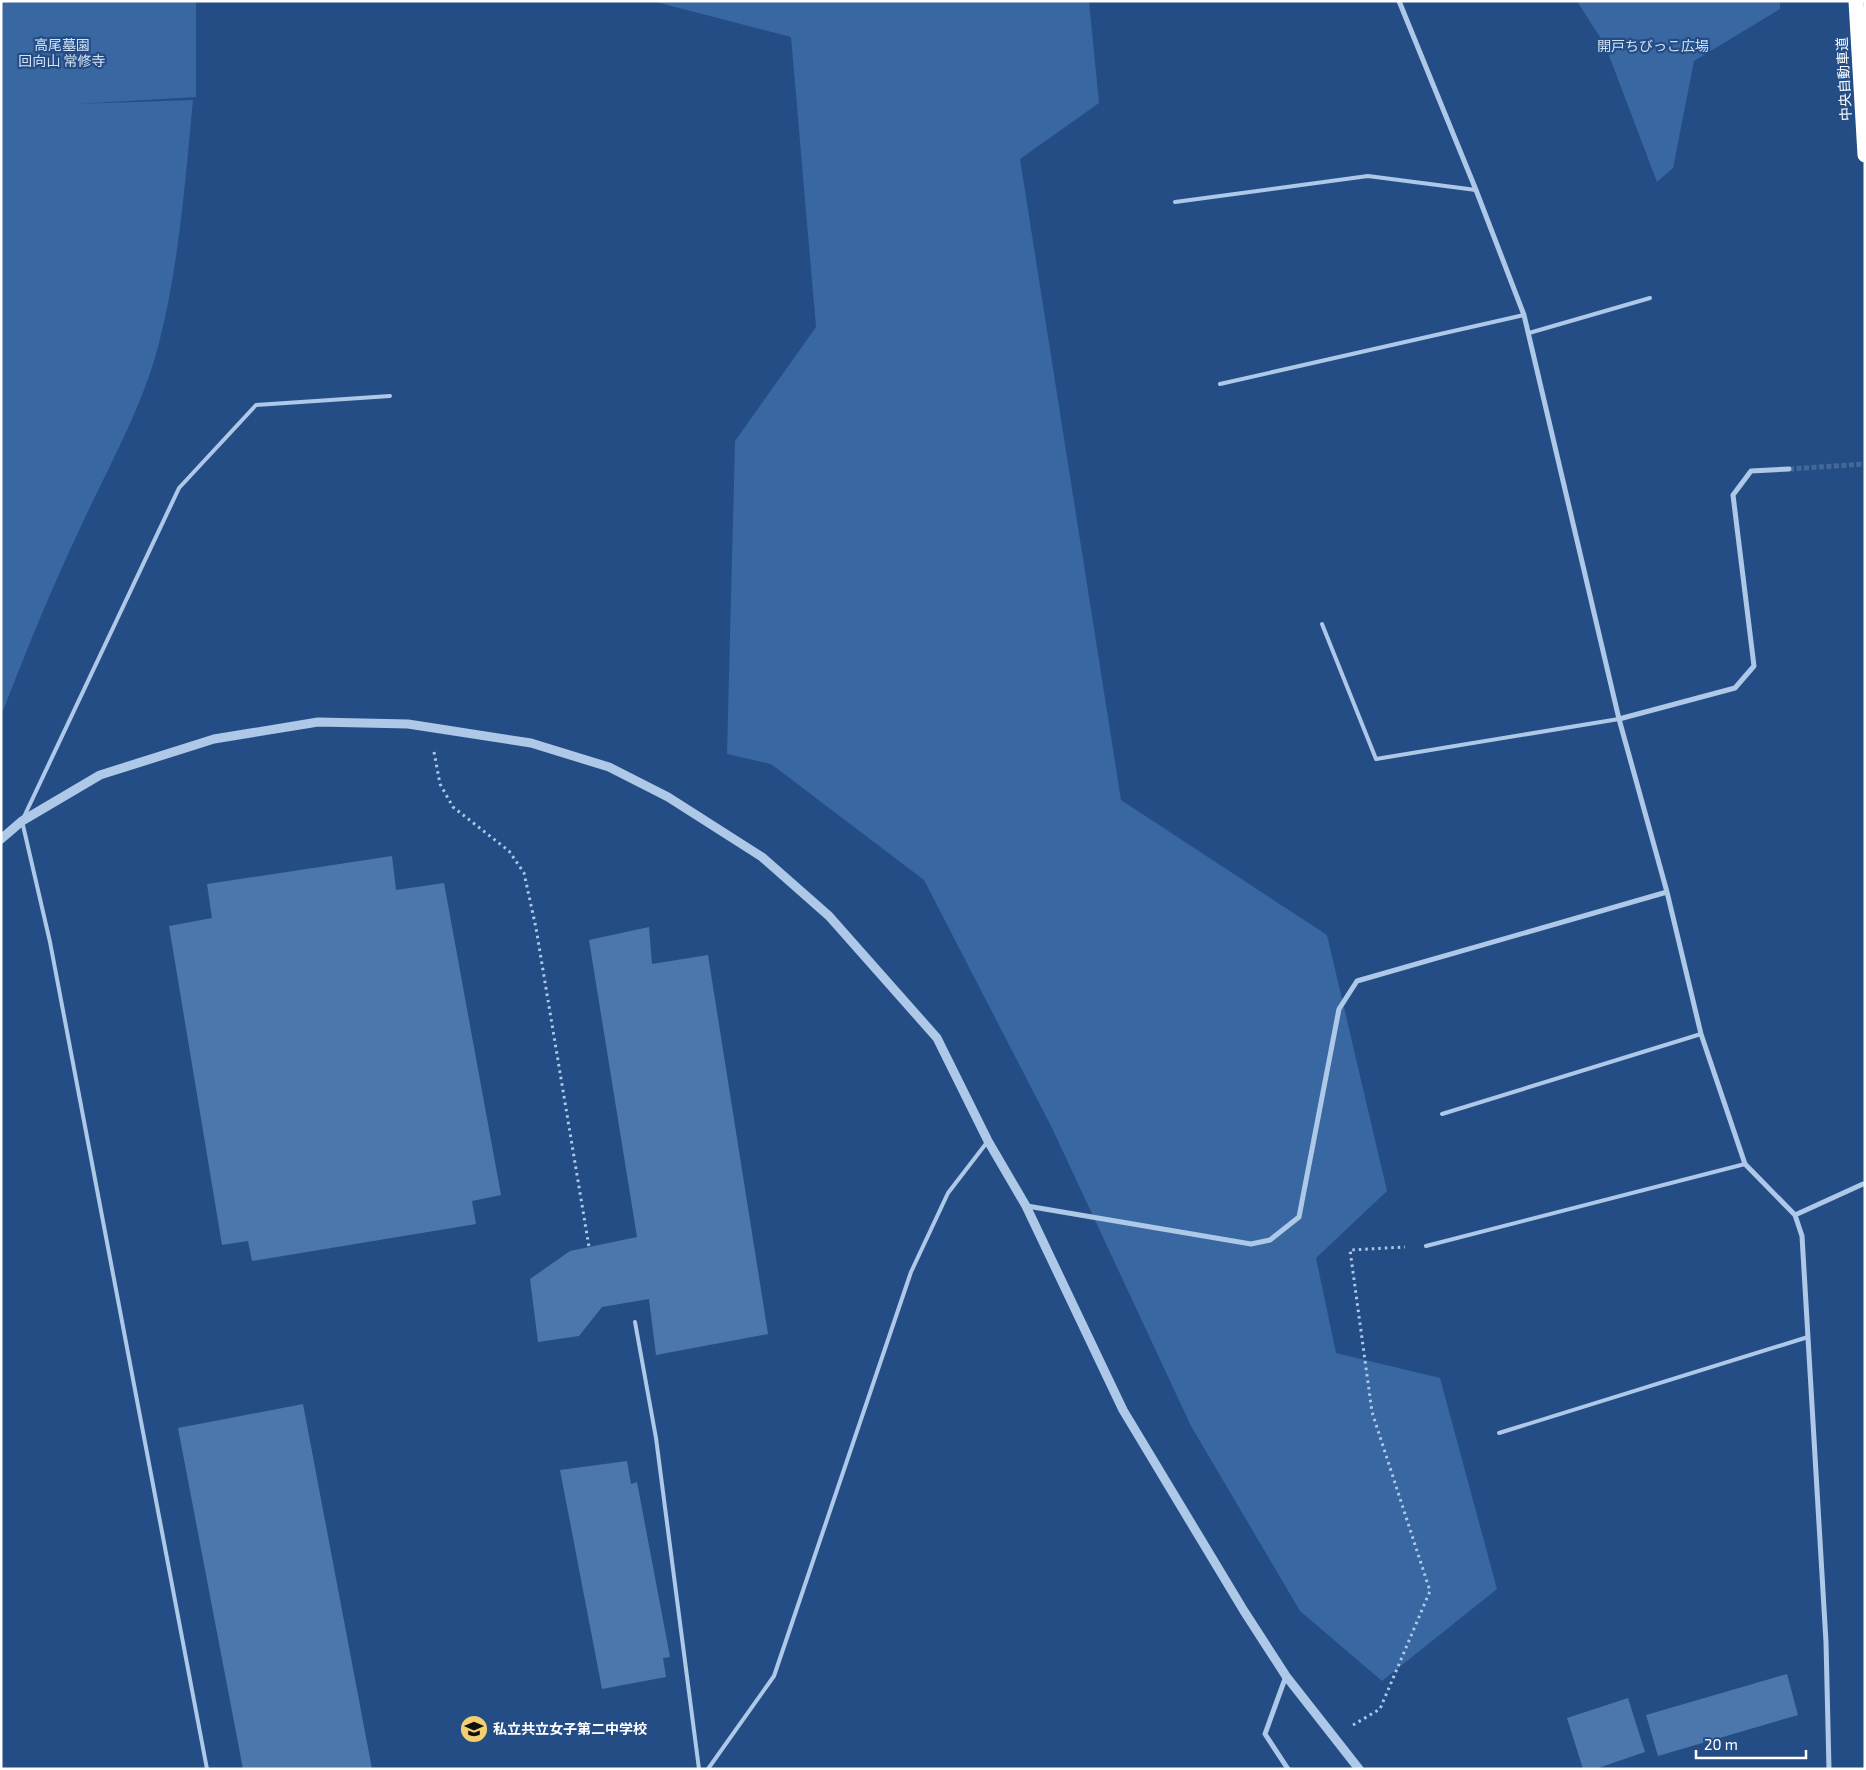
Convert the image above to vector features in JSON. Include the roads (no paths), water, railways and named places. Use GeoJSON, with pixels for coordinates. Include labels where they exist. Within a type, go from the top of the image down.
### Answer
{"type":"FeatureCollection","features":[{"type":"Feature","properties":{"kind":"highway","name":"中央自動車道"},"geometry":{"type":"LineString","coordinates":[[1856,1],[1865,155]]}},
{"type":"Feature","properties":{"kind":"street"},"geometry":{"type":"LineString","coordinates":[[1399,1],[1476,190],[1529,333],[1619,719],[1667,892],[1702,1034],[1745,1164],[1795,1215],[1802,1236],[1826,1642],[1828,1769]]}},
{"type":"Feature","properties":{"kind":"street"},"geometry":{"type":"LineString","coordinates":[[1619,719],[1735,688],[1754,666],[1733,495],[1751,470],[1789,469]]}},
{"type":"Feature","properties":{"kind":"street"},"geometry":{"type":"LineString","coordinates":[[1,839],[22,821],[100,775],[214,739],[318,722],[408,724],[531,744],[609,767],[668,797],[762,857],[828,916],[937,1038],[988,1142],[1026,1206],[1123,1410],[1244,1612],[1286,1676],[1359,1769]]}},
{"type":"Feature","properties":{"kind":"street"},"geometry":{"type":"LineString","coordinates":[[1026,1206],[1251,1244],[1270,1240],[1299,1217],[1339,1009],[1357,981],[1667,892]]}},
{"type":"Feature","properties":{"kind":"street"},"geometry":{"type":"LineString","coordinates":[[1795,1215],[1863,1184]]}},
{"type":"Feature","properties":{"kind":"street"},"geometry":{"type":"LineString","coordinates":[[1286,1676],[1265,1734],[1288,1769]]}},
{"type":"Feature","properties":{"kind":"lane"},"geometry":{"type":"LineString","coordinates":[[1175,202],[1368,176],[1476,190]]}},
{"type":"Feature","properties":{"kind":"lane"},"geometry":{"type":"LineString","coordinates":[[1529,333],[1650,298]]}},
{"type":"Feature","properties":{"kind":"lane"},"geometry":{"type":"LineString","coordinates":[[1220,384],[1524,316]]}},
{"type":"Feature","properties":{"kind":"lane"},"geometry":{"type":"LineString","coordinates":[[207,1769],[52,951],[22,821],[178,488],[256,405],[390,396]]}},
{"type":"Feature","properties":{"kind":"lane"},"geometry":{"type":"LineString","coordinates":[[1322,624],[1376,759],[1619,719]]}},
{"type":"Feature","properties":{"kind":"lane"},"geometry":{"type":"LineString","coordinates":[[1442,1114],[1702,1034]]}},
{"type":"Feature","properties":{"kind":"lane"},"geometry":{"type":"LineString","coordinates":[[708,1769],[774,1676],[910,1272],[948,1193],[988,1142]]}},
{"type":"Feature","properties":{"kind":"lane"},"geometry":{"type":"LineString","coordinates":[[1426,1246],[1745,1164]]}},
{"type":"Feature","properties":{"kind":"lane"},"geometry":{"type":"LineString","coordinates":[[635,1322],[656,1438],[699,1769]]}},
{"type":"Feature","properties":{"kind":"lane"},"geometry":{"type":"LineString","coordinates":[[1499,1433],[1808,1337]]}},
{"type":"Feature","properties":{"kind":"tunnel"},"geometry":{"type":"LineString","coordinates":[[1789,469],[1865,464]]}},
{"type":"Feature","properties":{"kind":"place","name":"私立共立女子第二中学校"},"geometry":{"type":"Point","coordinates":[474,1729]}},
{"type":"Feature","properties":{"kind":"park label","name":"開戸ちびっこ広場"},"geometry":{"type":"Point","coordinates":[1653,46]}},
{"type":"Feature","properties":{"kind":"park label","name":"高尾墓園 回向山 常修寺"},"geometry":{"type":"Point","coordinates":[62,54]}}]}
